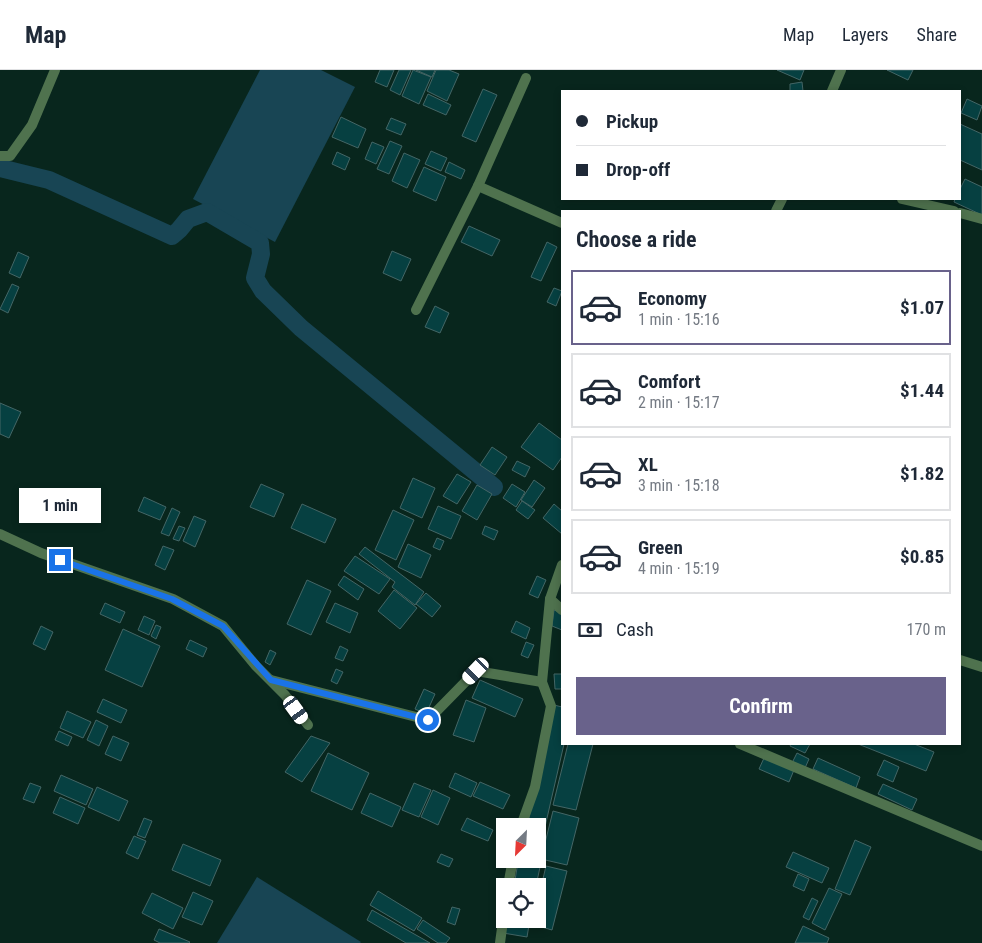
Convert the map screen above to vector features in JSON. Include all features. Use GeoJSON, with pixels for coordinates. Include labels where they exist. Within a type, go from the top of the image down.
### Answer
{"type":"FeatureCollection","features":[{"type":"Feature","properties":{"kind":"street"},"geometry":{"type":"LineString","coordinates":[[0,156],[10,156],[32,125],[55,70]]}},
{"type":"Feature","properties":{"kind":"street"},"geometry":{"type":"LineString","coordinates":[[832,90],[841,70]]}},
{"type":"Feature","properties":{"kind":"street"},"geometry":{"type":"LineString","coordinates":[[416,310],[478,186],[526,78]]}},
{"type":"Feature","properties":{"kind":"street"},"geometry":{"type":"LineString","coordinates":[[478,186],[561,223]]}},
{"type":"Feature","properties":{"kind":"street"},"geometry":{"type":"LineString","coordinates":[[906,200],[950,210]]}},
{"type":"Feature","properties":{"kind":"street"},"geometry":{"type":"LineString","coordinates":[[961,213],[982,219]]}},
{"type":"Feature","properties":{"kind":"street"},"geometry":{"type":"LineString","coordinates":[[0,534],[41,553],[172,599],[223,626],[285,694],[308,725]]}},
{"type":"Feature","properties":{"kind":"street"},"geometry":{"type":"LineString","coordinates":[[525,818],[535,786],[551,706],[542,682],[550,599],[561,569]]}},
{"type":"Feature","properties":{"kind":"street"},"geometry":{"type":"LineString","coordinates":[[550,599],[561,609]]}},
{"type":"Feature","properties":{"kind":"street"},"geometry":{"type":"LineString","coordinates":[[961,660],[982,667]]}},
{"type":"Feature","properties":{"kind":"street"},"geometry":{"type":"LineString","coordinates":[[271,680],[428,720],[476,671],[542,682]]}},
{"type":"Feature","properties":{"kind":"street"},"geometry":{"type":"LineString","coordinates":[[742,745],[821,779],[911,814],[982,846]]}},
{"type":"Feature","properties":{"kind":"street"},"geometry":{"type":"LineString","coordinates":[[500,943],[502,928]]}},
{"type":"Feature","properties":{"kind":"water"},"geometry":{"type":"Polygon","coordinates":[[[260,70],[321,70],[355,87],[275,242],[193,199],[260,70]]]}},
{"type":"Feature","properties":{"kind":"water"},"geometry":{"type":"Polygon","coordinates":[[[257,877],[361,942],[217,943],[257,877]]]}},
{"type":"Feature","properties":{"kind":"building"},"geometry":{"type":"Polygon","coordinates":[[[380,70],[394,70],[387,87],[375,82],[380,70]]]}},
{"type":"Feature","properties":{"kind":"building"},"geometry":{"type":"Polygon","coordinates":[[[399,70],[411,70],[400,95],[390,90],[399,70]]]}},
{"type":"Feature","properties":{"kind":"building"},"geometry":{"type":"Polygon","coordinates":[[[413,70],[431,77],[419,104],[402,96],[413,70]]]}},
{"type":"Feature","properties":{"kind":"building"},"geometry":{"type":"Polygon","coordinates":[[[416,70],[435,70],[432,77],[416,70]]]}},
{"type":"Feature","properties":{"kind":"building"},"geometry":{"type":"Polygon","coordinates":[[[436,70],[449,70],[459,74],[447,101],[427,91],[436,70]]]}},
{"type":"Feature","properties":{"kind":"building"},"geometry":{"type":"Polygon","coordinates":[[[777,70],[804,70],[800,80],[777,70]]]}},
{"type":"Feature","properties":{"kind":"building"},"geometry":{"type":"Polygon","coordinates":[[[887,70],[913,70],[908,80],[887,70]]]}},
{"type":"Feature","properties":{"kind":"building"},"geometry":{"type":"Polygon","coordinates":[[[802,82],[803,90],[790,90],[790,84],[802,82]]]}},
{"type":"Feature","properties":{"kind":"building"},"geometry":{"type":"Polygon","coordinates":[[[483,89],[497,95],[476,142],[462,136],[483,89]]]}},
{"type":"Feature","properties":{"kind":"building"},"geometry":{"type":"Polygon","coordinates":[[[428,94],[451,105],[446,115],[423,105],[428,94]]]}},
{"type":"Feature","properties":{"kind":"building"},"geometry":{"type":"Polygon","coordinates":[[[967,99],[982,106],[977,120],[961,113],[967,99]]]}},
{"type":"Feature","properties":{"kind":"building"},"geometry":{"type":"Polygon","coordinates":[[[341,117],[366,129],[358,148],[332,137],[341,117]]]}},
{"type":"Feature","properties":{"kind":"building"},"geometry":{"type":"Polygon","coordinates":[[[391,118],[406,124],[401,135],[386,129],[391,118]]]}},
{"type":"Feature","properties":{"kind":"building"},"geometry":{"type":"Polygon","coordinates":[[[961,124],[982,134],[982,170],[961,160],[961,124]]]}},
{"type":"Feature","properties":{"kind":"building"},"geometry":{"type":"Polygon","coordinates":[[[390,141],[402,146],[389,174],[377,169],[390,141]]]}},
{"type":"Feature","properties":{"kind":"building"},"geometry":{"type":"Polygon","coordinates":[[[372,142],[384,147],[376,164],[365,159],[372,142]]]}},
{"type":"Feature","properties":{"kind":"building"},"geometry":{"type":"Polygon","coordinates":[[[431,151],[447,158],[441,171],[425,164],[431,151]]]}},
{"type":"Feature","properties":{"kind":"building"},"geometry":{"type":"Polygon","coordinates":[[[337,152],[350,158],[345,170],[332,164],[337,152]]]}},
{"type":"Feature","properties":{"kind":"building"},"geometry":{"type":"Polygon","coordinates":[[[404,153],[420,160],[407,188],[392,181],[404,153]]]}},
{"type":"Feature","properties":{"kind":"building"},"geometry":{"type":"Polygon","coordinates":[[[449,162],[465,170],[461,179],[445,172],[449,162]]]}},
{"type":"Feature","properties":{"kind":"building"},"geometry":{"type":"Polygon","coordinates":[[[424,167],[446,177],[436,201],[413,191],[424,167]]]}},
{"type":"Feature","properties":{"kind":"building"},"geometry":{"type":"Polygon","coordinates":[[[965,179],[982,187],[982,215],[954,202],[955,200],[961,200],[961,187],[965,179]]]}},
{"type":"Feature","properties":{"kind":"building"},"geometry":{"type":"Polygon","coordinates":[[[469,226],[500,240],[492,256],[461,242],[469,226]]]}},
{"type":"Feature","properties":{"kind":"building"},"geometry":{"type":"Polygon","coordinates":[[[547,242],[557,247],[541,281],[531,277],[547,242]]]}},
{"type":"Feature","properties":{"kind":"building"},"geometry":{"type":"Polygon","coordinates":[[[392,251],[411,259],[401,281],[383,273],[392,251]]]}},
{"type":"Feature","properties":{"kind":"building"},"geometry":{"type":"Polygon","coordinates":[[[18,252],[29,257],[20,278],[9,273],[18,252]]]}},
{"type":"Feature","properties":{"kind":"building"},"geometry":{"type":"Polygon","coordinates":[[[12,284],[19,287],[8,313],[0,309],[12,284]]]}},
{"type":"Feature","properties":{"kind":"building"},"geometry":{"type":"Polygon","coordinates":[[[554,288],[561,291],[556,306],[547,302],[554,288]]]}},
{"type":"Feature","properties":{"kind":"building"},"geometry":{"type":"Polygon","coordinates":[[[435,306],[449,313],[440,333],[425,327],[435,306]]]}},
{"type":"Feature","properties":{"kind":"building"},"geometry":{"type":"Polygon","coordinates":[[[0,403],[21,412],[9,438],[0,434],[0,403]]]}},
{"type":"Feature","properties":{"kind":"building"},"geometry":{"type":"Polygon","coordinates":[[[539,423],[561,439],[561,458],[553,470],[521,447],[539,423]]]}},
{"type":"Feature","properties":{"kind":"building"},"geometry":{"type":"Polygon","coordinates":[[[492,447],[507,457],[495,475],[480,465],[492,447]]]}},
{"type":"Feature","properties":{"kind":"building"},"geometry":{"type":"Polygon","coordinates":[[[517,461],[530,467],[525,477],[512,470],[517,461]]]}},
{"type":"Feature","properties":{"kind":"building"},"geometry":{"type":"Polygon","coordinates":[[[457,474],[471,482],[457,504],[443,496],[457,474]]]}},
{"type":"Feature","properties":{"kind":"building"},"geometry":{"type":"Polygon","coordinates":[[[413,478],[435,488],[422,518],[400,508],[413,478]]]}},
{"type":"Feature","properties":{"kind":"building"},"geometry":{"type":"Polygon","coordinates":[[[534,480],[545,488],[532,507],[521,500],[534,480]]]}},
{"type":"Feature","properties":{"kind":"building"},"geometry":{"type":"Polygon","coordinates":[[[261,484],[284,494],[274,517],[250,507],[261,484]]]}},
{"type":"Feature","properties":{"kind":"building"},"geometry":{"type":"Polygon","coordinates":[[[512,484],[525,492],[516,507],[503,498],[512,484]]]}},
{"type":"Feature","properties":{"kind":"building"},"geometry":{"type":"Polygon","coordinates":[[[477,485],[492,494],[477,520],[462,511],[477,485]]]}},
{"type":"Feature","properties":{"kind":"building"},"geometry":{"type":"Polygon","coordinates":[[[144,497],[166,507],[160,520],[138,511],[144,497]]]}},
{"type":"Feature","properties":{"kind":"building"},"geometry":{"type":"Polygon","coordinates":[[[522,501],[535,510],[528,519],[516,510],[522,501]]]}},
{"type":"Feature","properties":{"kind":"building"},"geometry":{"type":"Polygon","coordinates":[[[302,504],[336,519],[325,543],[291,528],[302,504]]]}},
{"type":"Feature","properties":{"kind":"building"},"geometry":{"type":"Polygon","coordinates":[[[554,504],[561,510],[561,533],[543,518],[554,504]]]}},
{"type":"Feature","properties":{"kind":"building"},"geometry":{"type":"Polygon","coordinates":[[[438,506],[461,516],[451,539],[428,529],[438,506]]]}},
{"type":"Feature","properties":{"kind":"building"},"geometry":{"type":"Polygon","coordinates":[[[172,508],[180,512],[169,536],[161,533],[172,508]]]}},
{"type":"Feature","properties":{"kind":"building"},"geometry":{"type":"Polygon","coordinates":[[[393,510],[414,520],[396,560],[375,550],[393,510]]]}},
{"type":"Feature","properties":{"kind":"building"},"geometry":{"type":"Polygon","coordinates":[[[194,516],[206,521],[195,547],[183,541],[194,516]]]}},
{"type":"Feature","properties":{"kind":"building"},"geometry":{"type":"Polygon","coordinates":[[[179,526],[185,528],[179,541],[173,539],[179,526]]]}},
{"type":"Feature","properties":{"kind":"building"},"geometry":{"type":"Polygon","coordinates":[[[485,526],[498,531],[494,540],[482,534],[485,526]]]}},
{"type":"Feature","properties":{"kind":"building"},"geometry":{"type":"Polygon","coordinates":[[[437,538],[444,541],[440,550],[433,547],[437,538]]]}},
{"type":"Feature","properties":{"kind":"building"},"geometry":{"type":"Polygon","coordinates":[[[408,544],[431,555],[421,578],[398,567],[408,544]]]}},
{"type":"Feature","properties":{"kind":"building"},"geometry":{"type":"Polygon","coordinates":[[[163,546],[174,550],[165,570],[155,565],[163,546]]]}},
{"type":"Feature","properties":{"kind":"building"},"geometry":{"type":"Polygon","coordinates":[[[365,547],[424,592],[415,605],[392,587],[395,582],[359,554],[365,547]]]}},
{"type":"Feature","properties":{"kind":"building"},"geometry":{"type":"Polygon","coordinates":[[[355,556],[390,579],[379,594],[344,571],[355,556]]]}},
{"type":"Feature","properties":{"kind":"building"},"geometry":{"type":"Polygon","coordinates":[[[344,576],[364,589],[358,600],[338,585],[344,576]]]}},
{"type":"Feature","properties":{"kind":"building"},"geometry":{"type":"Polygon","coordinates":[[[537,576],[546,580],[538,598],[529,594],[537,576]]]}},
{"type":"Feature","properties":{"kind":"building"},"geometry":{"type":"Polygon","coordinates":[[[307,580],[331,591],[311,635],[287,624],[307,580]]]}},
{"type":"Feature","properties":{"kind":"building"},"geometry":{"type":"Polygon","coordinates":[[[394,590],[417,608],[400,629],[378,611],[394,590]]]}},
{"type":"Feature","properties":{"kind":"building"},"geometry":{"type":"Polygon","coordinates":[[[426,593],[441,606],[432,617],[416,604],[426,593]]]}},
{"type":"Feature","properties":{"kind":"building"},"geometry":{"type":"Polygon","coordinates":[[[105,603],[125,612],[120,623],[100,614],[105,603]]]}},
{"type":"Feature","properties":{"kind":"building"},"geometry":{"type":"Polygon","coordinates":[[[335,603],[358,613],[350,633],[326,622],[335,603]]]}},
{"type":"Feature","properties":{"kind":"building"},"geometry":{"type":"Polygon","coordinates":[[[554,610],[561,613],[561,630],[552,626],[554,610]]]}},
{"type":"Feature","properties":{"kind":"building"},"geometry":{"type":"Polygon","coordinates":[[[144,616],[155,621],[149,635],[138,630],[144,616]]]}},
{"type":"Feature","properties":{"kind":"building"},"geometry":{"type":"Polygon","coordinates":[[[516,621],[530,628],[526,639],[511,632],[516,621]]]}},
{"type":"Feature","properties":{"kind":"building"},"geometry":{"type":"Polygon","coordinates":[[[156,625],[161,627],[156,639],[151,636],[156,625]]]}},
{"type":"Feature","properties":{"kind":"building"},"geometry":{"type":"Polygon","coordinates":[[[41,626],[53,632],[45,650],[33,644],[41,626]]]}},
{"type":"Feature","properties":{"kind":"building"},"geometry":{"type":"Polygon","coordinates":[[[123,629],[160,646],[142,687],[105,670],[123,629]]]}},
{"type":"Feature","properties":{"kind":"building"},"geometry":{"type":"Polygon","coordinates":[[[190,640],[207,648],[203,657],[186,649],[190,640]]]}},
{"type":"Feature","properties":{"kind":"building"},"geometry":{"type":"Polygon","coordinates":[[[526,642],[534,645],[528,658],[521,655],[526,642]]]}},
{"type":"Feature","properties":{"kind":"building"},"geometry":{"type":"Polygon","coordinates":[[[340,646],[348,650],[343,661],[335,658],[340,646]]]}},
{"type":"Feature","properties":{"kind":"building"},"geometry":{"type":"Polygon","coordinates":[[[270,650],[276,653],[270,665],[265,662],[270,650]]]}},
{"type":"Feature","properties":{"kind":"building"},"geometry":{"type":"Polygon","coordinates":[[[336,669],[343,672],[337,684],[331,681],[336,669]]]}},
{"type":"Feature","properties":{"kind":"building"},"geometry":{"type":"Polygon","coordinates":[[[554,674],[561,674],[561,689],[555,689],[554,674]]]}},
{"type":"Feature","properties":{"kind":"building"},"geometry":{"type":"Polygon","coordinates":[[[480,680],[523,699],[515,717],[472,698],[480,680]]]}},
{"type":"Feature","properties":{"kind":"building"},"geometry":{"type":"Polygon","coordinates":[[[424,689],[435,694],[426,714],[415,709],[424,689]]]}},
{"type":"Feature","properties":{"kind":"building"},"geometry":{"type":"Polygon","coordinates":[[[103,699],[127,710],[121,723],[97,712],[103,699]]]}},
{"type":"Feature","properties":{"kind":"building"},"geometry":{"type":"Polygon","coordinates":[[[466,700],[486,708],[474,742],[453,735],[466,700]]]}},
{"type":"Feature","properties":{"kind":"building"},"geometry":{"type":"Polygon","coordinates":[[[554,705],[561,707],[561,745],[564,745],[546,822],[546,818],[529,818],[554,705]]]}},
{"type":"Feature","properties":{"kind":"building"},"geometry":{"type":"Polygon","coordinates":[[[67,711],[91,722],[83,738],[60,728],[67,711]]]}},
{"type":"Feature","properties":{"kind":"building"},"geometry":{"type":"Polygon","coordinates":[[[96,720],[108,726],[99,746],[87,740],[96,720]]]}},
{"type":"Feature","properties":{"kind":"building"},"geometry":{"type":"Polygon","coordinates":[[[59,731],[72,737],[68,746],[55,740],[59,731]]]}},
{"type":"Feature","properties":{"kind":"building"},"geometry":{"type":"Polygon","coordinates":[[[113,736],[129,743],[121,761],[105,754],[113,736]]]}},
{"type":"Feature","properties":{"kind":"building"},"geometry":{"type":"Polygon","coordinates":[[[311,736],[330,743],[302,782],[285,772],[311,736]]]}},
{"type":"Feature","properties":{"kind":"building"},"geometry":{"type":"Polygon","coordinates":[[[568,745],[593,745],[576,810],[553,805],[568,745]]]}},
{"type":"Feature","properties":{"kind":"building"},"geometry":{"type":"Polygon","coordinates":[[[790,745],[809,745],[805,753],[790,745]]]}},
{"type":"Feature","properties":{"kind":"building"},"geometry":{"type":"Polygon","coordinates":[[[861,745],[916,745],[934,752],[926,771],[861,745]]]}},
{"type":"Feature","properties":{"kind":"building"},"geometry":{"type":"Polygon","coordinates":[[[328,753],[369,773],[352,810],[311,791],[328,753]]]}},
{"type":"Feature","properties":{"kind":"building"},"geometry":{"type":"Polygon","coordinates":[[[797,753],[809,759],[805,768],[792,763],[797,753]]]}},
{"type":"Feature","properties":{"kind":"building"},"geometry":{"type":"Polygon","coordinates":[[[764,758],[794,770],[789,782],[759,769],[764,758]]]}},
{"type":"Feature","properties":{"kind":"building"},"geometry":{"type":"Polygon","coordinates":[[[818,758],[860,777],[856,788],[813,769],[818,758]]]}},
{"type":"Feature","properties":{"kind":"building"},"geometry":{"type":"Polygon","coordinates":[[[884,760],[899,767],[893,782],[877,775],[884,760]]]}},
{"type":"Feature","properties":{"kind":"building"},"geometry":{"type":"Polygon","coordinates":[[[455,773],[477,783],[471,797],[449,787],[455,773]]]}},
{"type":"Feature","properties":{"kind":"building"},"geometry":{"type":"Polygon","coordinates":[[[61,775],[93,789],[86,805],[54,791],[61,775]]]}},
{"type":"Feature","properties":{"kind":"building"},"geometry":{"type":"Polygon","coordinates":[[[480,782],[510,795],[503,809],[473,796],[480,782]]]}},
{"type":"Feature","properties":{"kind":"building"},"geometry":{"type":"Polygon","coordinates":[[[30,783],[41,787],[34,803],[23,799],[30,783]]]}},
{"type":"Feature","properties":{"kind":"building"},"geometry":{"type":"Polygon","coordinates":[[[414,783],[431,790],[419,817],[402,810],[414,783]]]}},
{"type":"Feature","properties":{"kind":"building"},"geometry":{"type":"Polygon","coordinates":[[[883,784],[917,799],[912,810],[878,794],[883,784]]]}},
{"type":"Feature","properties":{"kind":"building"},"geometry":{"type":"Polygon","coordinates":[[[97,787],[128,801],[119,821],[88,807],[97,787]]]}},
{"type":"Feature","properties":{"kind":"building"},"geometry":{"type":"Polygon","coordinates":[[[433,790],[450,798],[438,825],[421,817],[433,790]]]}},
{"type":"Feature","properties":{"kind":"building"},"geometry":{"type":"Polygon","coordinates":[[[370,793],[401,807],[392,827],[361,813],[370,793]]]}},
{"type":"Feature","properties":{"kind":"building"},"geometry":{"type":"Polygon","coordinates":[[[60,797],[85,808],[78,824],[53,813],[60,797]]]}},
{"type":"Feature","properties":{"kind":"building"},"geometry":{"type":"Polygon","coordinates":[[[553,811],[579,818],[567,865],[546,860],[546,839],[553,811]]]}},
{"type":"Feature","properties":{"kind":"building"},"geometry":{"type":"Polygon","coordinates":[[[144,818],[152,821],[145,838],[137,835],[144,818]]]}},
{"type":"Feature","properties":{"kind":"building"},"geometry":{"type":"Polygon","coordinates":[[[467,818],[493,830],[488,841],[461,830],[467,818]]]}},
{"type":"Feature","properties":{"kind":"building"},"geometry":{"type":"Polygon","coordinates":[[[134,836],[146,841],[138,859],[126,853],[134,836]]]}},
{"type":"Feature","properties":{"kind":"building"},"geometry":{"type":"Polygon","coordinates":[[[855,840],[871,847],[850,895],[835,889],[855,840]]]}},
{"type":"Feature","properties":{"kind":"building"},"geometry":{"type":"Polygon","coordinates":[[[183,844],[221,860],[210,886],[172,870],[183,844]]]}},
{"type":"Feature","properties":{"kind":"building"},"geometry":{"type":"Polygon","coordinates":[[[793,852],[829,868],[822,883],[786,867],[793,852]]]}},
{"type":"Feature","properties":{"kind":"building"},"geometry":{"type":"Polygon","coordinates":[[[441,854],[453,859],[449,867],[437,862],[441,854]]]}},
{"type":"Feature","properties":{"kind":"building"},"geometry":{"type":"Polygon","coordinates":[[[546,866],[567,871],[552,930],[545,928],[546,878],[543,878],[546,866]]]}},
{"type":"Feature","properties":{"kind":"building"},"geometry":{"type":"Polygon","coordinates":[[[517,868],[540,868],[538,878],[515,878],[517,868]]]}},
{"type":"Feature","properties":{"kind":"building"},"geometry":{"type":"Polygon","coordinates":[[[798,874],[809,879],[804,891],[793,886],[798,874]]]}},
{"type":"Feature","properties":{"kind":"building"},"geometry":{"type":"Polygon","coordinates":[[[829,888],[842,894],[825,930],[812,923],[829,888]]]}},
{"type":"Feature","properties":{"kind":"building"},"geometry":{"type":"Polygon","coordinates":[[[378,891],[422,918],[414,931],[370,905],[378,891]]]}},
{"type":"Feature","properties":{"kind":"building"},"geometry":{"type":"Polygon","coordinates":[[[193,892],[213,901],[202,925],[182,917],[193,892]]]}},
{"type":"Feature","properties":{"kind":"building"},"geometry":{"type":"Polygon","coordinates":[[[152,893],[183,908],[173,929],[142,913],[152,893]]]}},
{"type":"Feature","properties":{"kind":"building"},"geometry":{"type":"Polygon","coordinates":[[[812,898],[818,901],[809,920],[803,917],[812,898]]]}},
{"type":"Feature","properties":{"kind":"building"},"geometry":{"type":"Polygon","coordinates":[[[452,907],[460,909],[455,925],[447,922],[452,907]]]}},
{"type":"Feature","properties":{"kind":"building"},"geometry":{"type":"Polygon","coordinates":[[[372,910],[430,943],[406,943],[367,920],[372,910]]]}},
{"type":"Feature","properties":{"kind":"building"},"geometry":{"type":"Polygon","coordinates":[[[423,920],[450,938],[446,943],[438,943],[417,929],[423,920]]]}},
{"type":"Feature","properties":{"kind":"building"},"geometry":{"type":"Polygon","coordinates":[[[803,926],[829,938],[827,943],[795,943],[803,926]]]}},
{"type":"Feature","properties":{"kind":"building"},"geometry":{"type":"Polygon","coordinates":[[[504,928],[528,928],[527,937],[503,933],[504,928]]]}},
{"type":"Feature","properties":{"kind":"building"},"geometry":{"type":"Polygon","coordinates":[[[159,929],[190,942],[160,943],[154,940],[159,929]]]}},
{"type":"Feature","properties":{"kind":"waterway"},"geometry":{"type":"LineString","coordinates":[[0,168],[49,180],[172,236],[188,219],[207,212],[260,243],[261,254],[255,278],[263,291],[301,328],[494,487]]}},
{"type":"Feature","properties":{"kind":"route"},"geometry":{"type":"LineString","coordinates":[[60,560],[172,599],[223,626],[256,666],[271,680],[428,720]]}}]}
